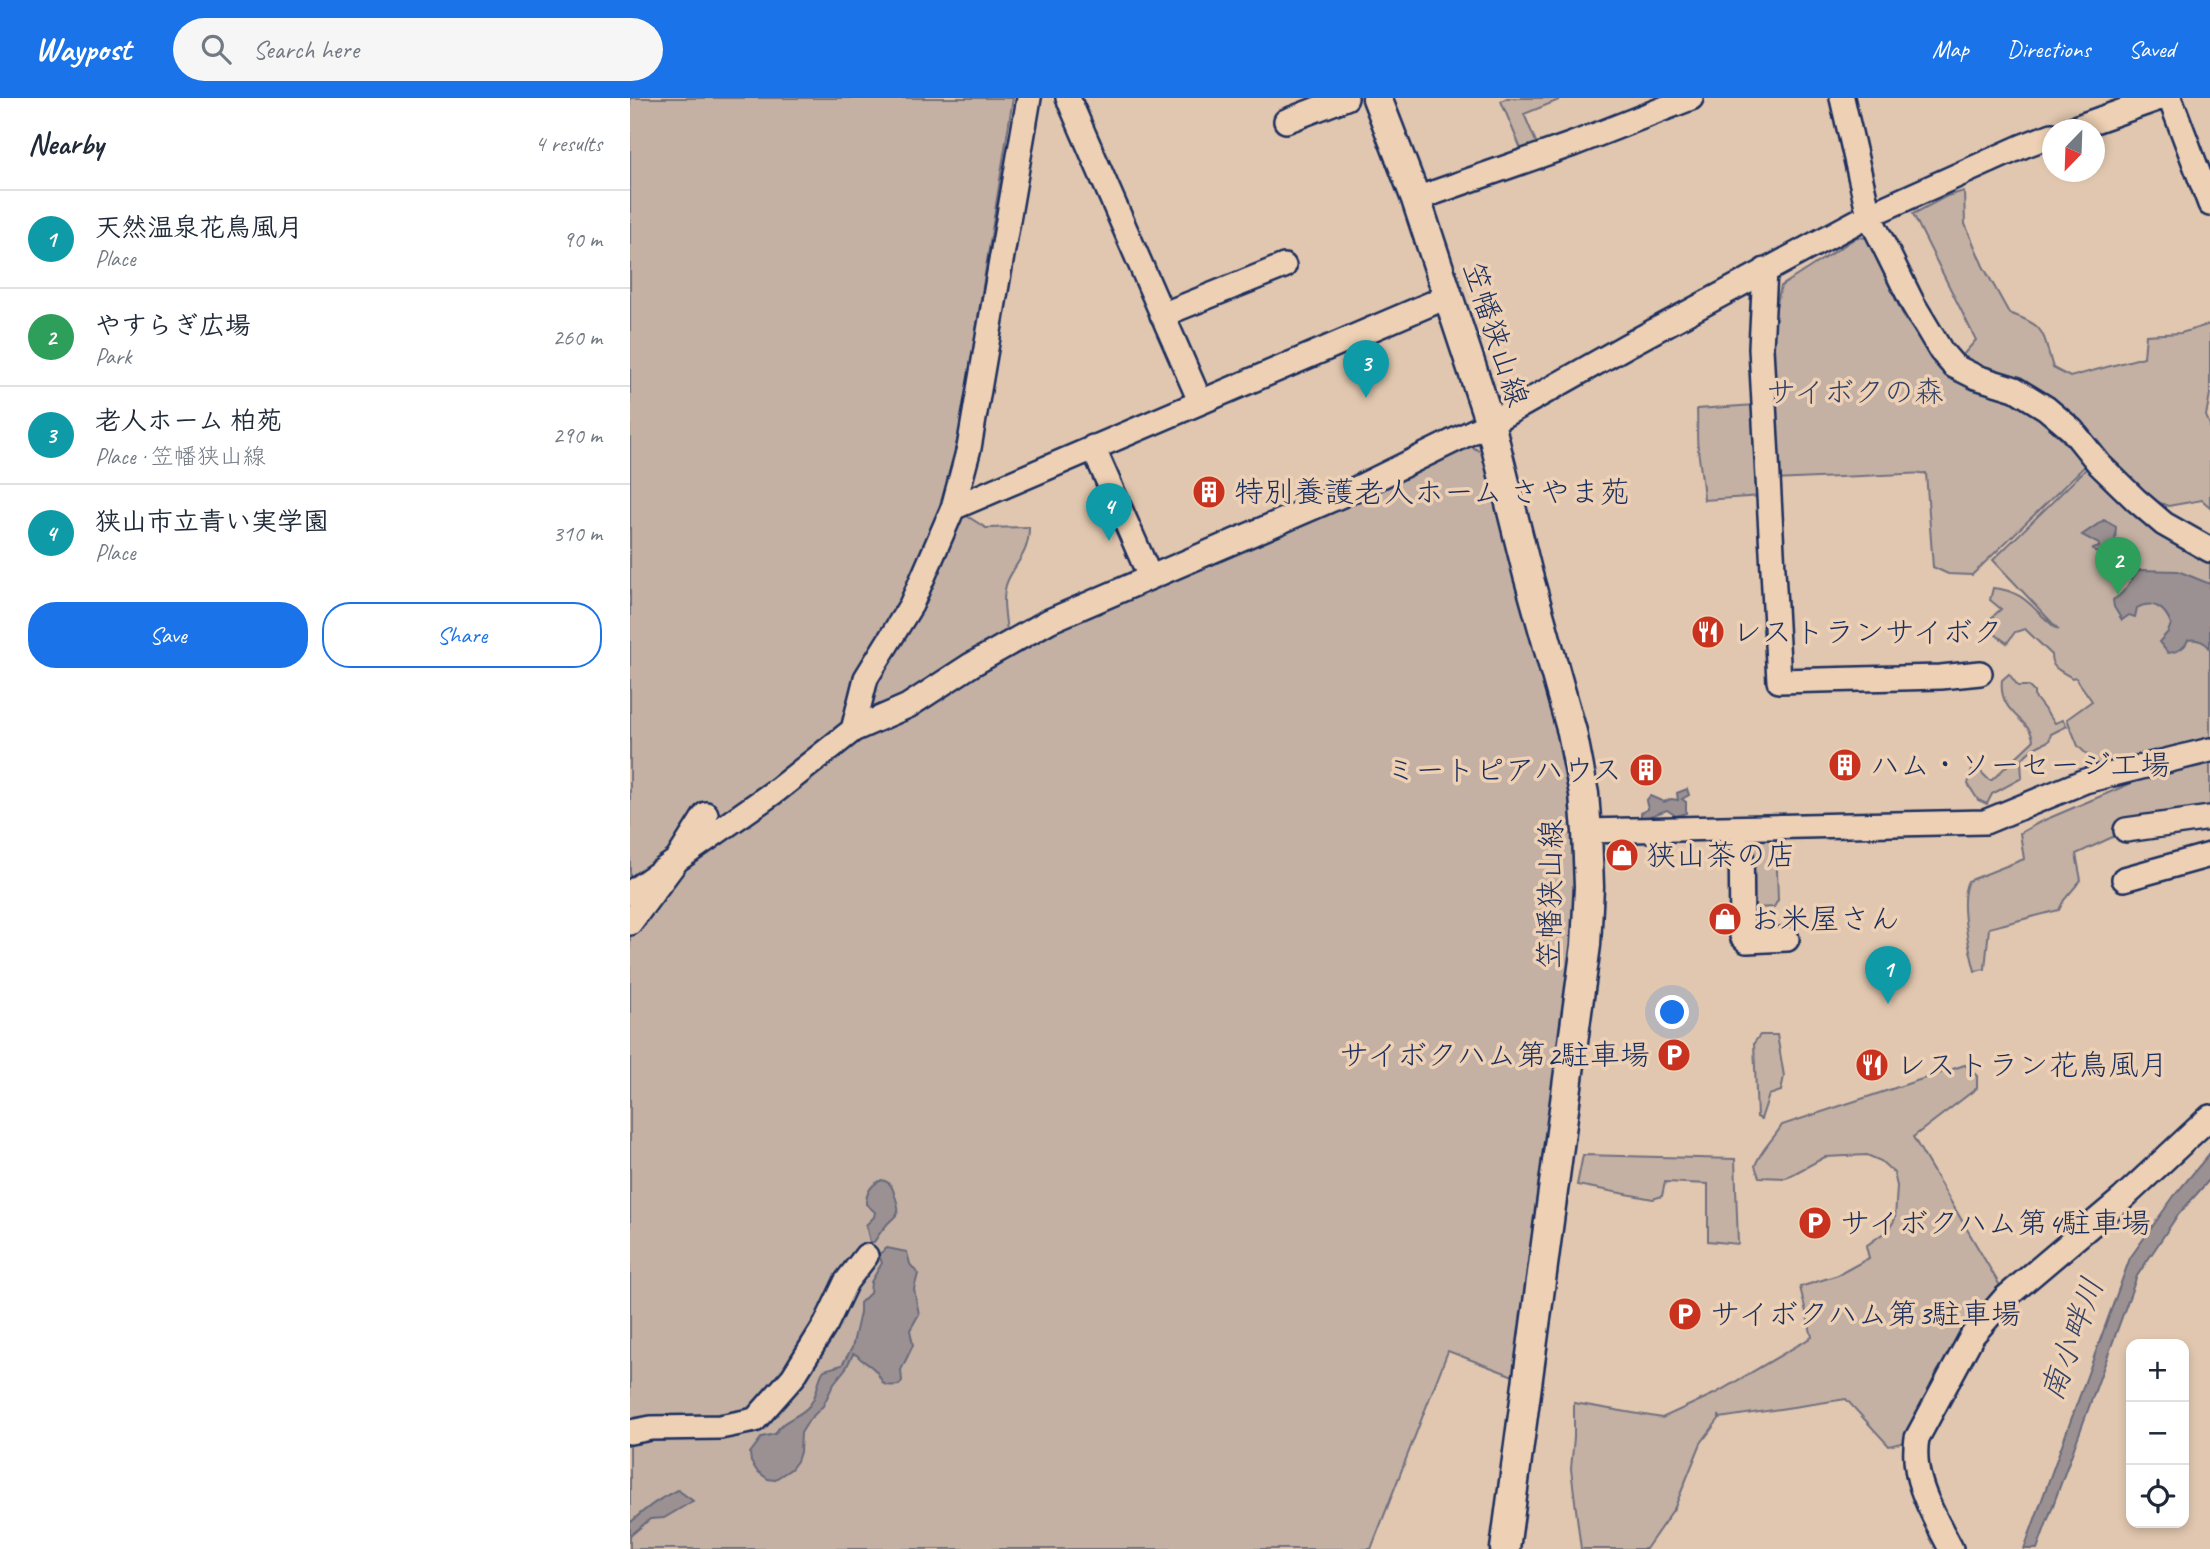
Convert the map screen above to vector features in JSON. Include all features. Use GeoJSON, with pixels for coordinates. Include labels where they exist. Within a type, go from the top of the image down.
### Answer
{"type":"FeatureCollection","features":[{"type":"Feature","properties":{"kind":"main road","name":"笠幡狭山線"},"geometry":{"type":"LineString","coordinates":[[1377,98],[1416,198],[1490,422],[1528,575],[1572,732],[1584,794],[1589,887],[1586,944],[1505,1549]]}},
{"type":"Feature","properties":{"kind":"street"},"geometry":{"type":"LineString","coordinates":[[853,730],[866,678],[911,605],[953,508],[969,448],[1029,98]]}},
{"type":"Feature","properties":{"kind":"street"},"geometry":{"type":"LineString","coordinates":[[1068,98],[1200,401]]}},
{"type":"Feature","properties":{"kind":"street"},"geometry":{"type":"LineString","coordinates":[[1286,121],[1346,98]]}},
{"type":"Feature","properties":{"kind":"street"},"geometry":{"type":"LineString","coordinates":[[1416,198],[1573,144],[1691,98]]}},
{"type":"Feature","properties":{"kind":"street"},"geometry":{"type":"LineString","coordinates":[[1842,98],[1869,215],[1913,304],[1941,351],[1954,366],[1976,377],[2015,389],[2046,408],[2072,430],[2100,464],[2136,500],[2164,524],[2210,550]]}},
{"type":"Feature","properties":{"kind":"street"},"geometry":{"type":"LineString","coordinates":[[2100,119],[2160,98]]}},
{"type":"Feature","properties":{"kind":"street"},"geometry":{"type":"LineString","coordinates":[[2170,98],[2210,204]]}},
{"type":"Feature","properties":{"kind":"street"},"geometry":{"type":"LineString","coordinates":[[630,893],[777,790],[853,730],[908,706],[971,665],[1049,621],[1347,493],[1490,422],[1869,215],[2042,139]]}},
{"type":"Feature","properties":{"kind":"street"},"geometry":{"type":"LineString","coordinates":[[1163,315],[1284,266]]}},
{"type":"Feature","properties":{"kind":"street"},"geometry":{"type":"LineString","coordinates":[[1765,270],[1761,348],[1779,681],[1941,677],[1980,673]]}},
{"type":"Feature","properties":{"kind":"street"},"geometry":{"type":"LineString","coordinates":[[953,508],[1449,296]]}},
{"type":"Feature","properties":{"kind":"street"},"geometry":{"type":"LineString","coordinates":[[1093,447],[1150,577]]}},
{"type":"Feature","properties":{"kind":"street"},"geometry":{"type":"LineString","coordinates":[[1587,831],[1985,822],[2085,781],[2210,750]]}},
{"type":"Feature","properties":{"kind":"street"},"geometry":{"type":"LineString","coordinates":[[630,923],[677,860],[706,814]]}},
{"type":"Feature","properties":{"kind":"street"},"geometry":{"type":"LineString","coordinates":[[2126,830],[2210,818]]}},
{"type":"Feature","properties":{"kind":"street"},"geometry":{"type":"LineString","coordinates":[[1741,828],[1742,936],[1747,941],[1787,939]]}},
{"type":"Feature","properties":{"kind":"street"},"geometry":{"type":"LineString","coordinates":[[2124,879],[2210,855]]}},
{"type":"Feature","properties":{"kind":"street"},"geometry":{"type":"LineString","coordinates":[[1951,1549],[1919,1482],[1914,1457],[1917,1438],[1972,1336],[2005,1298],[2122,1199],[2210,1117]]}},
{"type":"Feature","properties":{"kind":"street"},"geometry":{"type":"LineString","coordinates":[[630,1432],[651,1428],[720,1427],[755,1420],[793,1377],[826,1324],[846,1282],[866,1256]]}},
{"type":"Feature","properties":{"kind":"green space"},"geometry":{"type":"Polygon","coordinates":[[[630,98],[1013,98],[960,431],[954,454],[956,482],[964,514],[986,528],[1029,527],[1025,550],[1006,586],[1004,605],[1007,631],[1459,448],[1470,446],[1484,453],[1542,656],[1579,830],[1580,901],[1516,1377],[1448,1351],[1371,1549],[630,1549],[630,98]]]}},
{"type":"Feature","properties":{"kind":"green space"},"geometry":{"type":"Polygon","coordinates":[[[1507,98],[1558,98],[1559,100],[1524,114],[1539,149],[1521,149],[1501,101],[1507,98]]]}},
{"type":"Feature","properties":{"kind":"green space"},"geometry":{"type":"Polygon","coordinates":[[[1964,191],[1965,224],[1983,266],[2009,313],[2030,322],[2041,332],[2053,368],[2070,377],[2144,357],[2146,335],[2181,333],[2210,324],[2210,394],[2206,416],[2210,425],[2210,507],[2202,500],[2168,506],[2145,497],[1961,357],[1976,340],[1913,214],[1947,196],[1964,191]]]}},
{"type":"Feature","properties":{"kind":"green space","name":"サイボクの森"},"geometry":{"type":"Polygon","coordinates":[[[1857,237],[1867,238],[1905,319],[1942,369],[2024,406],[2048,425],[2086,465],[1972,575],[1948,574],[1933,567],[1926,473],[1774,480],[1770,332],[1781,286],[1857,237]]]}},
{"type":"Feature","properties":{"kind":"green space"},"geometry":{"type":"Polygon","coordinates":[[[1755,405],[1762,496],[1704,500],[1697,444],[1697,409],[1755,405]]]}},
{"type":"Feature","properties":{"kind":"green space"},"geometry":{"type":"Polygon","coordinates":[[[2088,467],[2210,561],[2210,744],[2100,767],[2078,746],[2067,719],[2092,701],[2075,677],[2072,678],[2055,667],[2051,654],[2025,629],[2015,632],[2007,643],[1995,634],[1989,620],[2001,609],[1990,600],[1993,588],[2015,593],[2023,598],[2059,630],[1993,560],[2088,467]]]}},
{"type":"Feature","properties":{"kind":"green space"},"geometry":{"type":"Polygon","coordinates":[[[2009,674],[2018,686],[2028,686],[2034,692],[2034,696],[2055,723],[2063,720],[2067,726],[2051,734],[2049,741],[2027,754],[2021,760],[2022,778],[1992,794],[1987,804],[1978,800],[1968,784],[1972,770],[1977,768],[1992,780],[2033,741],[2027,727],[2005,701],[2002,680],[2009,674]]]}},
{"type":"Feature","properties":{"kind":"green space"},"geometry":{"type":"Polygon","coordinates":[[[2210,764],[2210,811],[2119,834],[2076,854],[2081,880],[2059,910],[1989,928],[1985,969],[1975,971],[1964,912],[1965,890],[1968,881],[2024,859],[2020,833],[2141,779],[2210,764]]]}},
{"type":"Feature","properties":{"kind":"green space"},"geometry":{"type":"Polygon","coordinates":[[[1751,839],[1776,839],[1778,900],[1774,907],[1757,908],[1751,898],[1751,839]]]}},
{"type":"Feature","properties":{"kind":"green space"},"geometry":{"type":"Polygon","coordinates":[[[1760,1035],[1777,1035],[1784,1076],[1781,1091],[1769,1095],[1761,1119],[1757,1117],[1754,1043],[1760,1035]]]}},
{"type":"Feature","properties":{"kind":"green space"},"geometry":{"type":"Polygon","coordinates":[[[1965,1065],[1977,1076],[1977,1088],[1913,1137],[2002,1289],[1966,1328],[1937,1372],[1905,1442],[1889,1446],[1846,1399],[1720,1418],[1719,1415],[1719,1419],[1701,1443],[1675,1507],[1646,1549],[1581,1549],[1571,1469],[1574,1403],[1662,1418],[1716,1393],[1812,1337],[1800,1287],[1838,1275],[1869,1258],[1866,1246],[1889,1229],[1895,1219],[1897,1186],[1894,1173],[1881,1161],[1867,1155],[1825,1157],[1786,1178],[1759,1177],[1755,1166],[1757,1161],[1782,1125],[1965,1065]]]}},
{"type":"Feature","properties":{"kind":"green space"},"geometry":{"type":"Polygon","coordinates":[[[1583,1155],[1735,1159],[1738,1244],[1708,1241],[1708,1184],[1665,1182],[1662,1196],[1653,1199],[1577,1185],[1583,1155]]]}},
{"type":"Feature","properties":{"kind":"shaded area"},"geometry":{"type":"Polygon","coordinates":[[[2104,520],[2116,527],[2115,542],[2123,546],[2128,553],[2126,559],[2095,552],[2093,549],[2099,547],[2099,544],[2082,535],[2104,520]]]}},
{"type":"Feature","properties":{"kind":"shaded area"},"geometry":{"type":"Polygon","coordinates":[[[2139,570],[2178,571],[2210,584],[2210,649],[2197,640],[2188,640],[2180,649],[2168,653],[2159,642],[2171,624],[2166,614],[2153,605],[2143,605],[2137,608],[2135,617],[2129,615],[2122,620],[2113,600],[2139,570]]]}},
{"type":"Feature","properties":{"kind":"shaded area"},"geometry":{"type":"Polygon","coordinates":[[[1687,789],[1689,795],[1682,799],[1686,802],[1686,813],[1676,816],[1667,810],[1650,816],[1647,820],[1641,820],[1641,813],[1648,809],[1646,801],[1650,796],[1664,802],[1678,800],[1677,793],[1687,789]]]}},
{"type":"Feature","properties":{"kind":"shaded area"},"geometry":{"type":"Polygon","coordinates":[[[2210,1153],[2210,1179],[2177,1216],[2137,1276],[2037,1549],[2024,1549],[2130,1258],[2174,1196],[2210,1153]]]}},
{"type":"Feature","properties":{"kind":"shaded area"},"geometry":{"type":"Polygon","coordinates":[[[882,1180],[888,1182],[892,1188],[898,1212],[874,1242],[870,1242],[866,1225],[875,1212],[866,1204],[866,1200],[870,1189],[882,1180]]]}},
{"type":"Feature","properties":{"kind":"shaded area"},"geometry":{"type":"Polygon","coordinates":[[[887,1248],[907,1252],[910,1264],[918,1274],[914,1289],[919,1314],[910,1330],[913,1345],[901,1370],[902,1381],[899,1385],[884,1384],[874,1369],[853,1354],[823,1406],[801,1433],[797,1461],[791,1469],[774,1480],[768,1479],[757,1471],[751,1462],[750,1453],[762,1437],[775,1434],[782,1425],[809,1406],[824,1370],[842,1365],[852,1348],[860,1303],[870,1293],[871,1282],[882,1263],[879,1254],[887,1248]]]}},
{"type":"Feature","properties":{"kind":"shaded area"},"geometry":{"type":"Polygon","coordinates":[[[678,1490],[693,1501],[664,1518],[650,1519],[630,1536],[630,1523],[652,1504],[678,1490]]]}},
{"type":"Feature","properties":{"kind":"place","name":"老人ホーム 柏苑"},"geometry":{"type":"Point","coordinates":[1366,398]}},
{"type":"Feature","properties":{"kind":"place","name":"特別養護老人ホーム さやま苑"},"geometry":{"type":"Point","coordinates":[1209,492]}},
{"type":"Feature","properties":{"kind":"place","name":"狭山市立青い実学園"},"geometry":{"type":"Point","coordinates":[1109,541]}},
{"type":"Feature","properties":{"kind":"place","name":"やすらぎ広場"},"geometry":{"type":"Point","coordinates":[2118,595]}},
{"type":"Feature","properties":{"kind":"place","name":"レストランサイボク"},"geometry":{"type":"Point","coordinates":[1708,632]}},
{"type":"Feature","properties":{"kind":"place","name":"ハム・ソーセージ工場"},"geometry":{"type":"Point","coordinates":[1845,765]}},
{"type":"Feature","properties":{"kind":"place","name":"ミートピアハウス"},"geometry":{"type":"Point","coordinates":[1646,770]}},
{"type":"Feature","properties":{"kind":"place","name":"狭山茶の店"},"geometry":{"type":"Point","coordinates":[1622,855]}},
{"type":"Feature","properties":{"kind":"place","name":"お米屋さん"},"geometry":{"type":"Point","coordinates":[1725,919]}},
{"type":"Feature","properties":{"kind":"place","name":"天然温泉花鳥風月"},"geometry":{"type":"Point","coordinates":[1888,1004]}},
{"type":"Feature","properties":{"kind":"place","name":"サイボクハム第2駐車場"},"geometry":{"type":"Point","coordinates":[1674,1055]}},
{"type":"Feature","properties":{"kind":"place","name":"レストラン花鳥風月"},"geometry":{"type":"Point","coordinates":[1872,1065]}},
{"type":"Feature","properties":{"kind":"place","name":"サイボクハム第4駐車場"},"geometry":{"type":"Point","coordinates":[1815,1223]}},
{"type":"Feature","properties":{"kind":"place","name":"サイボクハム第3駐車場"},"geometry":{"type":"Point","coordinates":[1685,1314]}},
{"type":"Feature","properties":{"kind":"water label","name":"南小畔川"},"geometry":{"type":"Point","coordinates":[2072,1339]}}]}
